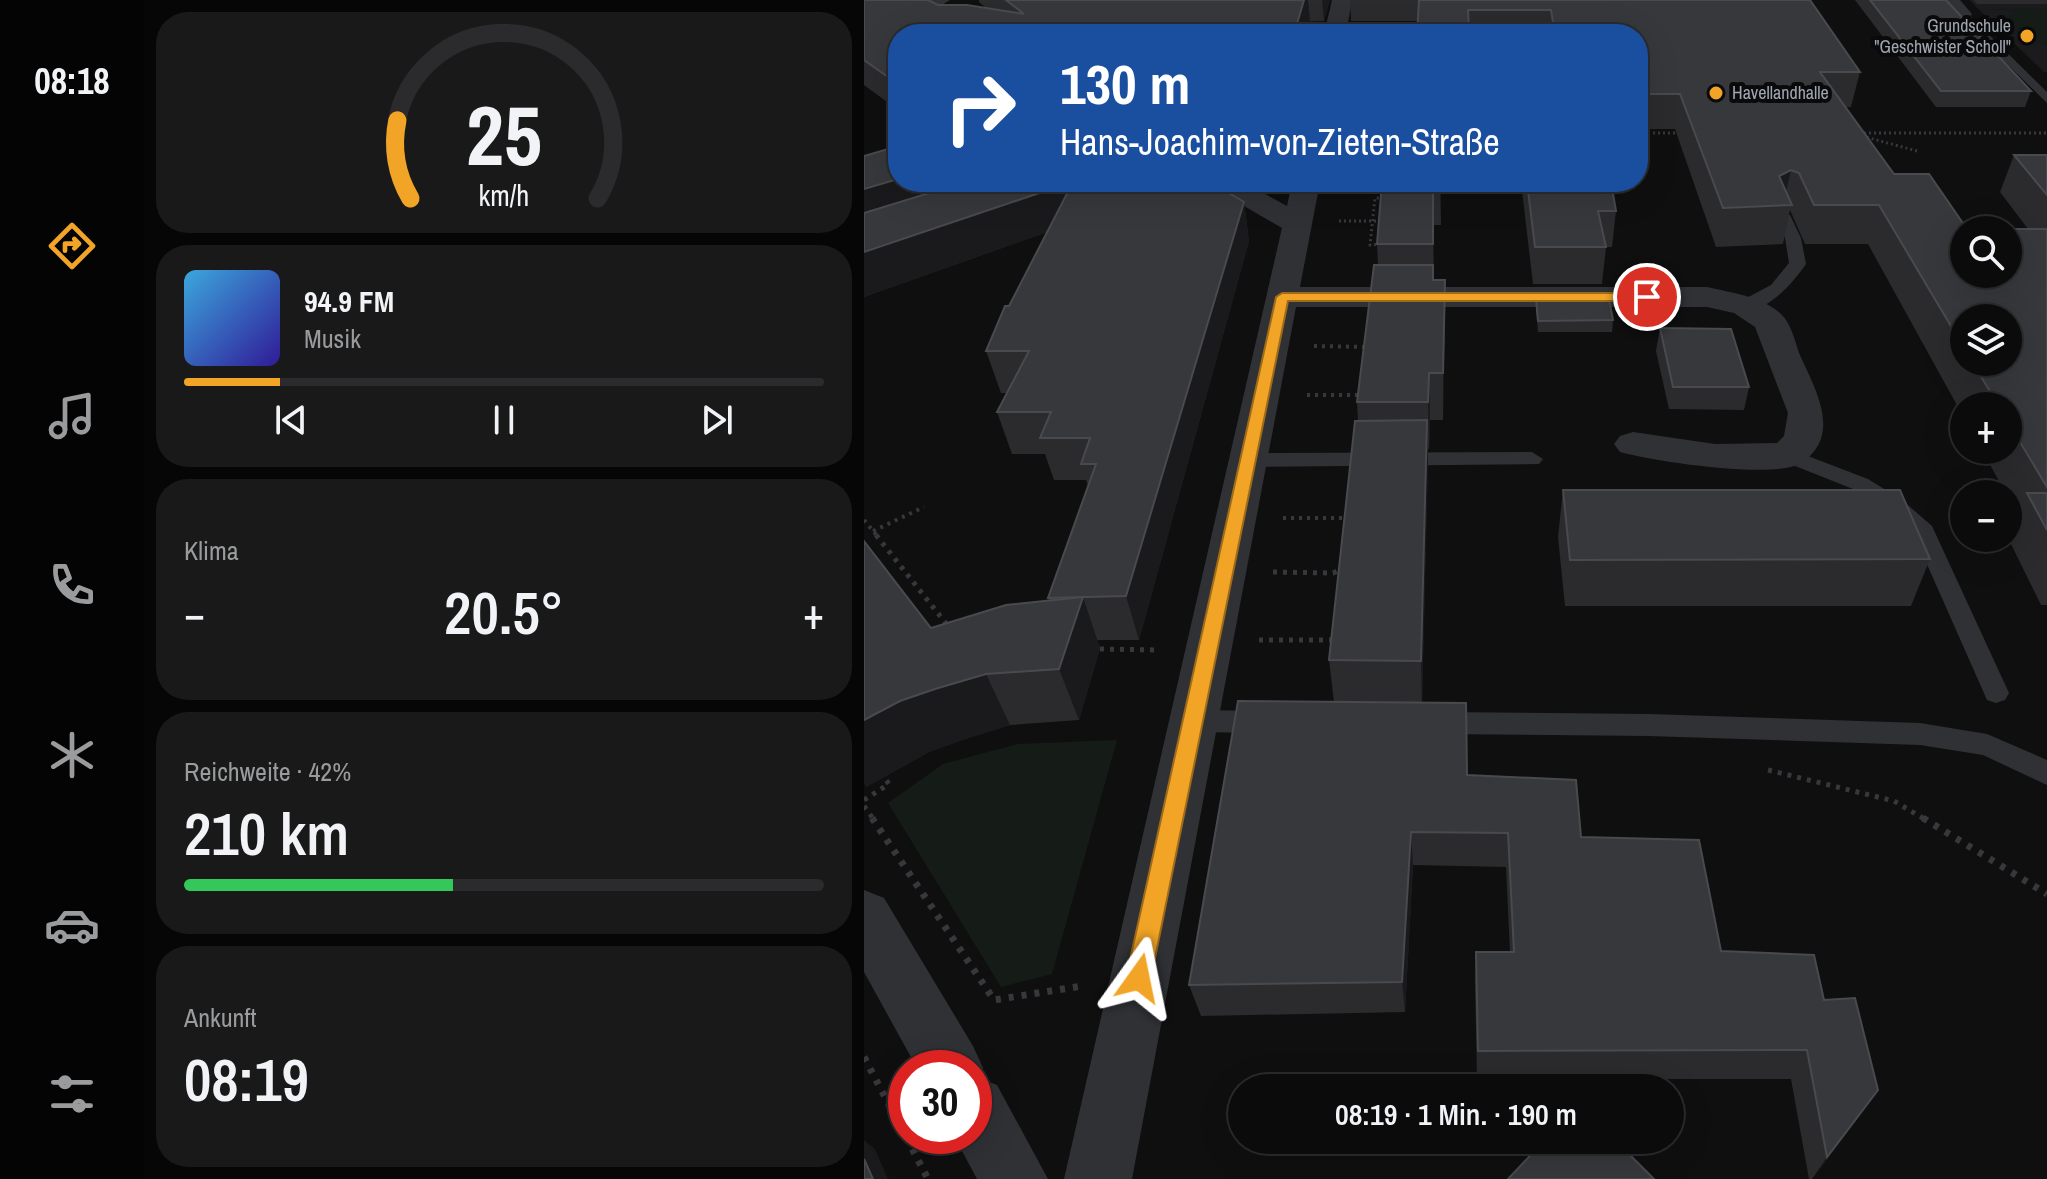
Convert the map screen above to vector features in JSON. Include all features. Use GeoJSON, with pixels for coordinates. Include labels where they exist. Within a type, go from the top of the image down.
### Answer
{"type":"FeatureCollection","features":[{"type":"Feature","properties":{"kind":"street"},"geometry":{"type":"LineString","coordinates":[[864,12],[940,0]]}},
{"type":"Feature","properties":{"kind":"street"},"geometry":{"type":"LineString","coordinates":[[1337,24],[1342,0]]}},
{"type":"Feature","properties":{"kind":"street"},"geometry":{"type":"LineString","coordinates":[[912,5],[945,24]]}},
{"type":"Feature","properties":{"kind":"street"},"geometry":{"type":"LineString","coordinates":[[1098,1179],[1302,203],[1261,192]]}},
{"type":"Feature","properties":{"kind":"street"},"geometry":{"type":"LineString","coordinates":[[1282,297],[1707,297],[1745,306],[1770,322],[1806,413],[1803,439],[1787,455],[1715,456],[1633,444]]}},
{"type":"Feature","properties":{"kind":"street"},"geometry":{"type":"LineString","coordinates":[[864,916],[941,1050]]}},
{"type":"Feature","properties":{"kind":"street"},"geometry":{"type":"LineString","coordinates":[[992,1140],[1014,1179]]}},
{"type":"Feature","properties":{"kind":"lane"},"geometry":{"type":"LineString","coordinates":[[1956,7],[2047,99]]}},
{"type":"Feature","properties":{"kind":"lane"},"geometry":{"type":"LineString","coordinates":[[1745,306],[1777,289],[1798,264],[1793,238],[1782,215]]}},
{"type":"Feature","properties":{"kind":"lane"},"geometry":{"type":"LineString","coordinates":[[1787,455],[1840,471],[1907,513],[1924,531],[1996,693]]}},
{"type":"Feature","properties":{"kind":"lane"},"geometry":{"type":"LineString","coordinates":[[1248,460],[1532,459]]}},
{"type":"Feature","properties":{"kind":"lane"},"geometry":{"type":"LineString","coordinates":[[1193,721],[1287,722]]}},
{"type":"Feature","properties":{"kind":"lane"},"geometry":{"type":"LineString","coordinates":[[1413,723],[1920,734],[1987,745],[2047,773]]}},
{"type":"Feature","properties":{"kind":"path"},"geometry":{"type":"LineString","coordinates":[[1648,133],[1684,133]]}},
{"type":"Feature","properties":{"kind":"path"},"geometry":{"type":"LineString","coordinates":[[1917,151],[1854,133],[2047,133]]}},
{"type":"Feature","properties":{"kind":"path"},"geometry":{"type":"LineString","coordinates":[[1381,244],[1370,245],[1375,198],[1384,198]]}},
{"type":"Feature","properties":{"kind":"path"},"geometry":{"type":"LineString","coordinates":[[1272,345],[1373,347]]}},
{"type":"Feature","properties":{"kind":"path"},"geometry":{"type":"LineString","coordinates":[[1262,394],[1368,395]]}},
{"type":"Feature","properties":{"kind":"path"},"geometry":{"type":"LineString","coordinates":[[873,531],[924,507]]}},
{"type":"Feature","properties":{"kind":"path"},"geometry":{"type":"LineString","coordinates":[[1236,518],[1354,518]]}},
{"type":"Feature","properties":{"kind":"path"},"geometry":{"type":"LineString","coordinates":[[864,520],[949,627]]}},
{"type":"Feature","properties":{"kind":"path"},"geometry":{"type":"LineString","coordinates":[[1224,571],[1333,573],[1350,566]]}},
{"type":"Feature","properties":{"kind":"path"},"geometry":{"type":"LineString","coordinates":[[1333,573],[1340,577]]}},
{"type":"Feature","properties":{"kind":"path"},"geometry":{"type":"LineString","coordinates":[[1210,639],[1342,640]]}},
{"type":"Feature","properties":{"kind":"path"},"geometry":{"type":"LineString","coordinates":[[1708,728],[1739,763],[1894,801],[2047,894]]}},
{"type":"Feature","properties":{"kind":"path"},"geometry":{"type":"LineString","coordinates":[[883,776],[889,784],[864,803],[994,1000],[1139,978]]}},
{"type":"Feature","properties":{"kind":"path"},"geometry":{"type":"LineString","coordinates":[[864,1057],[928,1179]]}},
{"type":"Feature","properties":{"kind":"shaded area","name":"Grundschule \"Geschwister Scholl\""},"geometry":{"type":"Polygon","coordinates":[[[1969,0],[2047,0],[2047,72],[2044,72],[1969,0]]]}},
{"type":"Feature","properties":{"kind":"shaded area"},"geometry":{"type":"Polygon","coordinates":[[[2047,8],[2047,46],[2016,35],[2005,23],[2007,16],[2015,12],[1993,9],[2047,8]]]}},
{"type":"Feature","properties":{"kind":"shaded area"},"geometry":{"type":"Polygon","coordinates":[[[1117,740],[1052,974],[1001,987],[888,803],[943,764],[1018,744],[1117,740]]]}},
{"type":"Feature","properties":{"kind":"building"},"geometry":{"type":"Polygon","coordinates":[[[864,0],[928,0],[938,5],[967,5],[1024,14],[1006,0],[1304,0],[1297,24],[888,24],[888,77],[864,60],[864,0]]]}},
{"type":"Feature","properties":{"kind":"building"},"geometry":{"type":"Polygon","coordinates":[[[1419,0],[1810,0],[1860,72],[1820,72],[1894,174],[1929,174],[1958,216],[1950,216],[1950,288],[2022,288],[2022,229],[2047,229],[2047,487],[2022,445],[2022,392],[1990,392],[1981,376],[2022,376],[2022,304],[1950,304],[1950,324],[1879,205],[1814,205],[1799,173],[1791,170],[1779,176],[1792,205],[1723,208],[1680,94],[1648,94],[1648,24],[1553,24],[1551,10],[1468,10],[1469,24],[1418,24],[1419,0]]]}},
{"type":"Feature","properties":{"kind":"building"},"geometry":{"type":"Polygon","coordinates":[[[1870,0],[1946,0],[2031,91],[1941,91],[1870,0]]]}},
{"type":"Feature","properties":{"kind":"building"},"geometry":{"type":"Polygon","coordinates":[[[888,149],[888,182],[864,189],[864,156],[888,149]]]}},
{"type":"Feature","properties":{"kind":"building"},"geometry":{"type":"Polygon","coordinates":[[[2014,155],[2047,155],[2047,195],[2014,155]]]}},
{"type":"Feature","properties":{"kind":"building"},"geometry":{"type":"Polygon","coordinates":[[[932,192],[1042,192],[864,252],[864,213],[932,192]]]}},
{"type":"Feature","properties":{"kind":"building"},"geometry":{"type":"Polygon","coordinates":[[[1068,192],[1227,192],[1244,202],[1126,596],[1048,598],[1096,464],[1081,464],[1090,438],[1040,438],[1051,412],[997,412],[1029,351],[986,351],[1005,306],[1009,306],[1068,192]]]}},
{"type":"Feature","properties":{"kind":"building"},"geometry":{"type":"Polygon","coordinates":[[[1381,192],[1433,192],[1433,244],[1377,244],[1381,192]]]}},
{"type":"Feature","properties":{"kind":"building"},"geometry":{"type":"Polygon","coordinates":[[[1528,192],[1613,192],[1616,211],[1598,211],[1606,247],[1535,247],[1528,192]]]}},
{"type":"Feature","properties":{"kind":"building"},"geometry":{"type":"Polygon","coordinates":[[[1374,265],[1433,265],[1433,280],[1445,280],[1443,373],[1429,373],[1428,402],[1357,402],[1374,265]]]}},
{"type":"Feature","properties":{"kind":"building"},"geometry":{"type":"Polygon","coordinates":[[[1536,299],[1609,299],[1613,320],[1538,321],[1536,299]]]}},
{"type":"Feature","properties":{"kind":"building"},"geometry":{"type":"Polygon","coordinates":[[[1660,328],[1731,329],[1749,387],[1673,387],[1660,328]]]}},
{"type":"Feature","properties":{"kind":"building"},"geometry":{"type":"Polygon","coordinates":[[[1427,420],[1421,661],[1329,660],[1355,421],[1427,420]]]}},
{"type":"Feature","properties":{"kind":"building"},"geometry":{"type":"Polygon","coordinates":[[[1563,490],[1900,490],[1930,559],[1570,560],[1563,490]]]}},
{"type":"Feature","properties":{"kind":"building"},"geometry":{"type":"Polygon","coordinates":[[[2027,493],[2047,493],[2047,530],[2027,493]]]}},
{"type":"Feature","properties":{"kind":"building"},"geometry":{"type":"Polygon","coordinates":[[[864,541],[931,628],[1006,605],[1083,597],[1059,669],[986,674],[900,701],[864,720],[864,541]]]}},
{"type":"Feature","properties":{"kind":"building"},"geometry":{"type":"Polygon","coordinates":[[[1238,701],[1466,703],[1467,775],[1576,780],[1581,837],[1699,840],[1721,951],[1814,955],[1824,1000],[1855,998],[1878,1090],[1827,1157],[1807,1050],[1478,1051],[1476,952],[1514,952],[1508,833],[1411,832],[1402,982],[1189,985],[1238,701]]]}},
{"type":"Feature","properties":{"kind":"building"},"geometry":{"type":"Polygon","coordinates":[[[1532,1154],[1629,1154],[1654,1179],[1508,1179],[1532,1154]]]}},
{"type":"Feature","properties":{"kind":"building"},"geometry":{"type":"Polygon","coordinates":[[[864,1159],[873,1179],[864,1179],[864,1159]]]}},
{"type":"Feature","properties":{"kind":"place","name":"Grundschule \"Geschwister Scholl\""},"geometry":{"type":"Point","coordinates":[2027,36]}},
{"type":"Feature","properties":{"kind":"place","name":"Havellandhalle"},"geometry":{"type":"Point","coordinates":[1716,93]}},
{"type":"Feature","properties":{"kind":"route"},"geometry":{"type":"LineString","coordinates":[[1139,978],[1282,297],[1647,297]]}}]}
